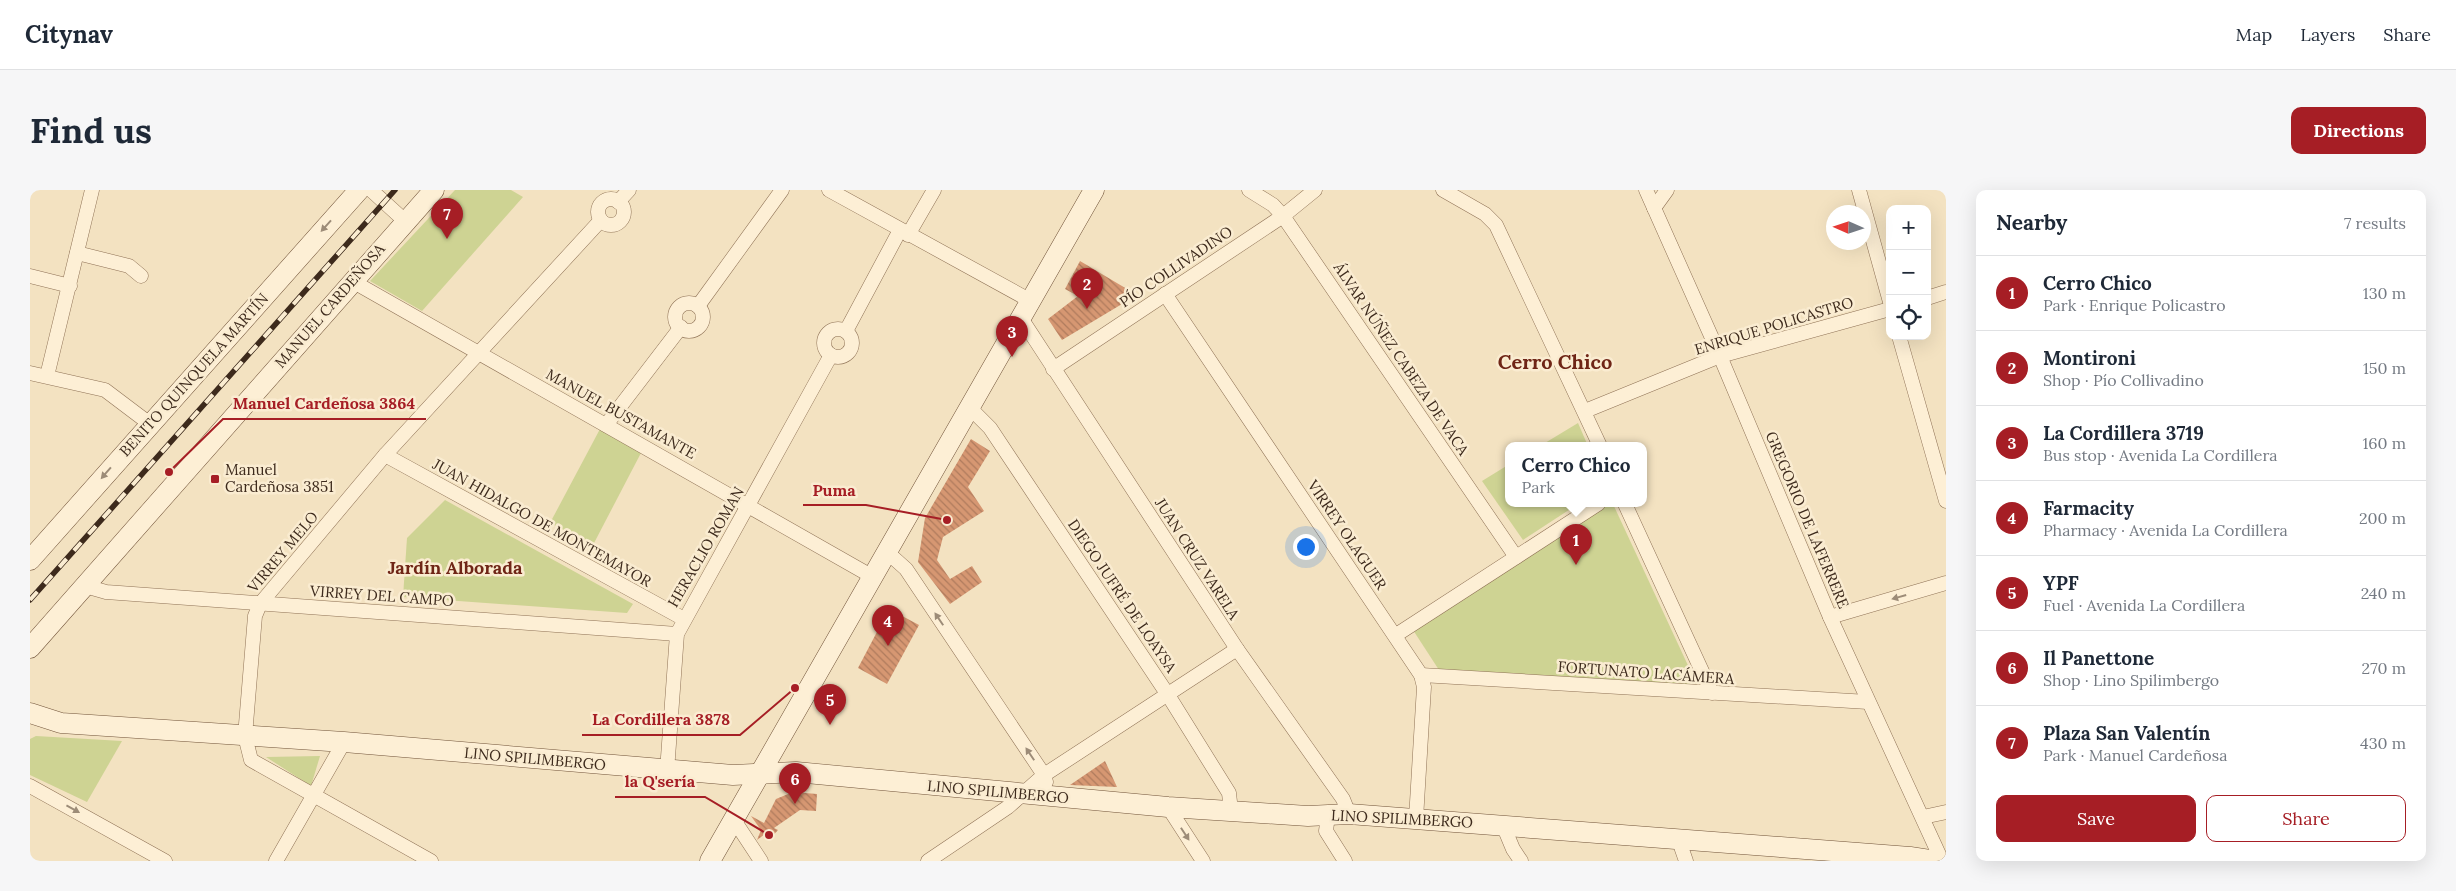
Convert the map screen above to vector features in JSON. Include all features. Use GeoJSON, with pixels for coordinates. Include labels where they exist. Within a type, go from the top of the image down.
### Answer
{"type":"FeatureCollection","features":[{"type":"Feature","properties":{"kind":"main road","name":"BENITO QUINQUELA MARTÍN"},"geometry":{"type":"LineString","coordinates":[[30,560],[359,190]]}},
{"type":"Feature","properties":{"kind":"main road","name":"MANUEL CARDEÑOSA"},"geometry":{"type":"LineString","coordinates":[[30,648],[405,220],[434,190]]}},
{"type":"Feature","properties":{"kind":"main road"},"geometry":{"type":"LineString","coordinates":[[710,861],[1094,190]]}},
{"type":"Feature","properties":{"kind":"main road","name":"LINO SPILIMBERGO"},"geometry":{"type":"LineString","coordinates":[[30,713],[61,723],[344,742],[667,771],[733,775],[796,772],[1022,795],[1168,807],[1328,815],[1349,814],[1678,838],[1910,857],[1936,861]]}},
{"type":"Feature","properties":{"kind":"main road","name":"LINO SPILIMBERGO"},"geometry":{"type":"LineString","coordinates":[[30,731],[61,723]]}},
{"type":"Feature","properties":{"kind":"street"},"geometry":{"type":"LineString","coordinates":[[48,376],[92,190]]}},
{"type":"Feature","properties":{"kind":"street"},"geometry":{"type":"LineString","coordinates":[[371,190],[405,220]]}},
{"type":"Feature","properties":{"kind":"street","name":"VIRREY MELO"},"geometry":{"type":"LineString","coordinates":[[431,861],[251,760],[245,736],[255,616],[260,604],[385,455],[601,220],[599,209],[603,202],[611,200],[618,202],[629,190]]}},
{"type":"Feature","properties":{"kind":"street"},"geometry":{"type":"LineString","coordinates":[[698,306],[782,190]]}},
{"type":"Feature","properties":{"kind":"street","name":"JUAN CRUZ VARELA"},"geometry":{"type":"LineString","coordinates":[[829,190],[904,232],[1026,309],[1053,368],[1237,649],[1343,799],[1349,814]]}},
{"type":"Feature","properties":{"kind":"street"},"geometry":{"type":"LineString","coordinates":[[846,331],[904,232],[934,190]]}},
{"type":"Feature","properties":{"kind":"street","name":"ÁLVAR NÚÑEZ CABEZA DE VACA"},"geometry":{"type":"LineString","coordinates":[[1249,190],[1274,205],[1283,216],[1516,557]]}},
{"type":"Feature","properties":{"kind":"street","name":"PÍO COLLIVADINO"},"geometry":{"type":"LineString","coordinates":[[1053,368],[1283,216],[1315,190]]}},
{"type":"Feature","properties":{"kind":"street"},"geometry":{"type":"LineString","coordinates":[[1443,190],[1484,214],[1496,225],[1598,442]]}},
{"type":"Feature","properties":{"kind":"street","name":"GREGORIO DE LAFERRERE"},"geometry":{"type":"LineString","coordinates":[[1646,190],[1720,356],[1830,617],[1942,861]]}},
{"type":"Feature","properties":{"kind":"street"},"geometry":{"type":"LineString","coordinates":[[1654,208],[1667,190]]}},
{"type":"Feature","properties":{"kind":"street"},"geometry":{"type":"LineString","coordinates":[[1859,190],[1888,295]]}},
{"type":"Feature","properties":{"kind":"street"},"geometry":{"type":"LineString","coordinates":[[601,220],[612,225],[620,221],[623,214],[618,202]]}},
{"type":"Feature","properties":{"kind":"street"},"geometry":{"type":"LineString","coordinates":[[77,253],[129,266],[141,276]]}},
{"type":"Feature","properties":{"kind":"street"},"geometry":{"type":"LineString","coordinates":[[30,276],[70,286]]}},
{"type":"Feature","properties":{"kind":"street","name":"MANUEL BUSTAMANTE"},"geometry":{"type":"LineString","coordinates":[[352,281],[749,504],[873,577]]}},
{"type":"Feature","properties":{"kind":"street"},"geometry":{"type":"LineString","coordinates":[[1931,297],[1946,292]]}},
{"type":"Feature","properties":{"kind":"street","name":"VIRREY OLAGUER"},"geometry":{"type":"LineString","coordinates":[[1165,294],[1396,635],[1421,675],[1424,687],[1416,819]]}},
{"type":"Feature","properties":{"kind":"street"},"geometry":{"type":"LineString","coordinates":[[681,328],[676,316],[679,308],[686,304],[698,306]]}},
{"type":"Feature","properties":{"kind":"street"},"geometry":{"type":"LineString","coordinates":[[681,328],[694,330],[701,323],[702,314],[698,306]]}},
{"type":"Feature","properties":{"kind":"street","name":"ENRIQUE POLICASTRO"},"geometry":{"type":"LineString","coordinates":[[1584,411],[1720,356],[1886,310]]}},
{"type":"Feature","properties":{"kind":"street"},"geometry":{"type":"LineString","coordinates":[[606,425],[681,328]]}},
{"type":"Feature","properties":{"kind":"street"},"geometry":{"type":"LineString","coordinates":[[833,330],[846,331],[852,344],[849,353],[840,357],[830,355],[825,349],[826,336],[833,330]]}},
{"type":"Feature","properties":{"kind":"street"},"geometry":{"type":"LineString","coordinates":[[1901,340],[1946,501]]}},
{"type":"Feature","properties":{"kind":"street","name":"HERACLIO ROMAN"},"geometry":{"type":"LineString","coordinates":[[667,771],[677,634],[830,355]]}},
{"type":"Feature","properties":{"kind":"street"},"geometry":{"type":"LineString","coordinates":[[30,372],[105,390],[150,424]]}},
{"type":"Feature","properties":{"kind":"street","name":"DIEGO JUFRÉ DE LOAYSA"},"geometry":{"type":"LineString","coordinates":[[970,408],[990,428],[1168,695],[1229,794],[1231,811]]}},
{"type":"Feature","properties":{"kind":"street","name":"JUAN HIDALGO DE MONTEMAYOR"},"geometry":{"type":"LineString","coordinates":[[385,455],[684,619]]}},
{"type":"Feature","properties":{"kind":"street"},"geometry":{"type":"LineString","coordinates":[[1396,635],[1593,507]]}},
{"type":"Feature","properties":{"kind":"street"},"geometry":{"type":"LineString","coordinates":[[1626,507],[1712,693]]}},
{"type":"Feature","properties":{"kind":"street"},"geometry":{"type":"LineString","coordinates":[[887,552],[906,569],[1044,775],[1051,797]]}},
{"type":"Feature","properties":{"kind":"street"},"geometry":{"type":"LineString","coordinates":[[1830,617],[1946,583]]}},
{"type":"Feature","properties":{"kind":"street","name":"VIRREY DEL CAMPO"},"geometry":{"type":"LineString","coordinates":[[86,586],[106,592],[677,634]]}},
{"type":"Feature","properties":{"kind":"street"},"geometry":{"type":"LineString","coordinates":[[928,861],[1008,807],[1044,775],[1237,649]]}},
{"type":"Feature","properties":{"kind":"street","name":"FORTUNATO LACÁMERA"},"geometry":{"type":"LineString","coordinates":[[1421,675],[1868,702]]}},
{"type":"Feature","properties":{"kind":"street"},"geometry":{"type":"LineString","coordinates":[[276,861],[315,796],[344,742]]}},
{"type":"Feature","properties":{"kind":"street"},"geometry":{"type":"LineString","coordinates":[[30,786],[165,861]]}},
{"type":"Feature","properties":{"kind":"street"},"geometry":{"type":"LineString","coordinates":[[1168,807],[1203,861]]}},
{"type":"Feature","properties":{"kind":"street"},"geometry":{"type":"LineString","coordinates":[[1922,817],[1946,812]]}},
{"type":"Feature","properties":{"kind":"street"},"geometry":{"type":"LineString","coordinates":[[1328,815],[1326,831],[1345,861]]}},
{"type":"Feature","properties":{"kind":"street"},"geometry":{"type":"LineString","coordinates":[[734,820],[761,861]]}},
{"type":"Feature","properties":{"kind":"street"},"geometry":{"type":"LineString","coordinates":[[1503,825],[1513,849],[1521,861]]}},
{"type":"Feature","properties":{"kind":"street"},"geometry":{"type":"LineString","coordinates":[[1678,838],[1686,861]]}},
{"type":"Feature","properties":{"kind":"green space"},"geometry":{"type":"Polygon","coordinates":[[[455,190],[511,190],[523,197],[422,311],[370,281],[455,190]]]}},
{"type":"Feature","properties":{"kind":"green space"},"geometry":{"type":"Polygon","coordinates":[[[1578,423],[1586,442],[1547,442],[1578,423]]]}},
{"type":"Feature","properties":{"kind":"green space"},"geometry":{"type":"Polygon","coordinates":[[[600,429],[642,451],[593,545],[550,523],[600,429]]]}},
{"type":"Feature","properties":{"kind":"green space"},"geometry":{"type":"Polygon","coordinates":[[[1505,467],[1505,507],[1573,507],[1523,540],[1482,481],[1505,467]]]}},
{"type":"Feature","properties":{"kind":"green space"},"geometry":{"type":"Polygon","coordinates":[[[445,500],[633,604],[627,613],[403,597],[407,538],[445,500]]]}},
{"type":"Feature","properties":{"kind":"green space"},"geometry":{"type":"Polygon","coordinates":[[[1599,507],[1614,507],[1698,687],[1439,670],[1413,630],[1599,507]]]}},
{"type":"Feature","properties":{"kind":"green space"},"geometry":{"type":"Polygon","coordinates":[[[36,736],[122,741],[87,802],[30,775],[30,739],[36,736]]]}},
{"type":"Feature","properties":{"kind":"green space"},"geometry":{"type":"Polygon","coordinates":[[[320,756],[311,786],[266,757],[320,756]]]}},
{"type":"Feature","properties":{"kind":"building"},"geometry":{"type":"Polygon","coordinates":[[[1080,261],[1137,295],[1062,340],[1048,319],[1078,296],[1065,289],[1080,261]]]}},
{"type":"Feature","properties":{"kind":"building"},"geometry":{"type":"Polygon","coordinates":[[[971,439],[990,451],[968,487],[984,511],[943,537],[937,560],[950,579],[972,566],[982,582],[950,604],[918,562],[925,518],[971,439]]]}},
{"type":"Feature","properties":{"kind":"building"},"geometry":{"type":"Polygon","coordinates":[[[889,609],[919,625],[887,684],[858,668],[889,609]]]}},
{"type":"Feature","properties":{"kind":"building"},"geometry":{"type":"Polygon","coordinates":[[[1105,761],[1117,787],[1070,785],[1105,761]]]}},
{"type":"Feature","properties":{"kind":"building"},"geometry":{"type":"Polygon","coordinates":[[[793,792],[817,794],[816,811],[800,810],[774,828],[778,830],[769,840],[765,834],[757,840],[761,830],[751,816],[764,823],[776,799],[793,792]]]}},
{"type":"Feature","properties":{"kind":"railway"},"geometry":{"type":"LineString","coordinates":[[30,600],[395,190]]}},
{"type":"Feature","properties":{"kind":"place","name":"Plaza San Valentín"},"geometry":{"type":"Point","coordinates":[447,239]}},
{"type":"Feature","properties":{"kind":"place","name":"Montironi"},"geometry":{"type":"Point","coordinates":[1087,309]}},
{"type":"Feature","properties":{"kind":"place","name":"La Cordillera 3719"},"geometry":{"type":"Point","coordinates":[1012,357]}},
{"type":"Feature","properties":{"kind":"place","name":"Manuel Cardeñosa 3864"},"geometry":{"type":"Point","coordinates":[169,472]}},
{"type":"Feature","properties":{"kind":"place","name":"Manuel Cardeñosa 3851"},"geometry":{"type":"Point","coordinates":[215,479]}},
{"type":"Feature","properties":{"kind":"place","name":"Puma"},"geometry":{"type":"Point","coordinates":[947,520]}},
{"type":"Feature","properties":{"kind":"place","name":"Cerro Chico"},"geometry":{"type":"Point","coordinates":[1576,565]}},
{"type":"Feature","properties":{"kind":"place","name":"Farmacity"},"geometry":{"type":"Point","coordinates":[888,646]}},
{"type":"Feature","properties":{"kind":"place","name":"La Cordillera 3878"},"geometry":{"type":"Point","coordinates":[795,688]}},
{"type":"Feature","properties":{"kind":"place","name":"YPF"},"geometry":{"type":"Point","coordinates":[830,725]}},
{"type":"Feature","properties":{"kind":"place","name":"Il Panettone"},"geometry":{"type":"Point","coordinates":[795,804]}},
{"type":"Feature","properties":{"kind":"place","name":"la Q'sería"},"geometry":{"type":"Point","coordinates":[769,835]}},
{"type":"Feature","properties":{"kind":"district","name":"Cerro Chico"},"geometry":{"type":"Point","coordinates":[1555,362]}},
{"type":"Feature","properties":{"kind":"district","name":"Jardín Alborada"},"geometry":{"type":"Point","coordinates":[455,568]}}]}
